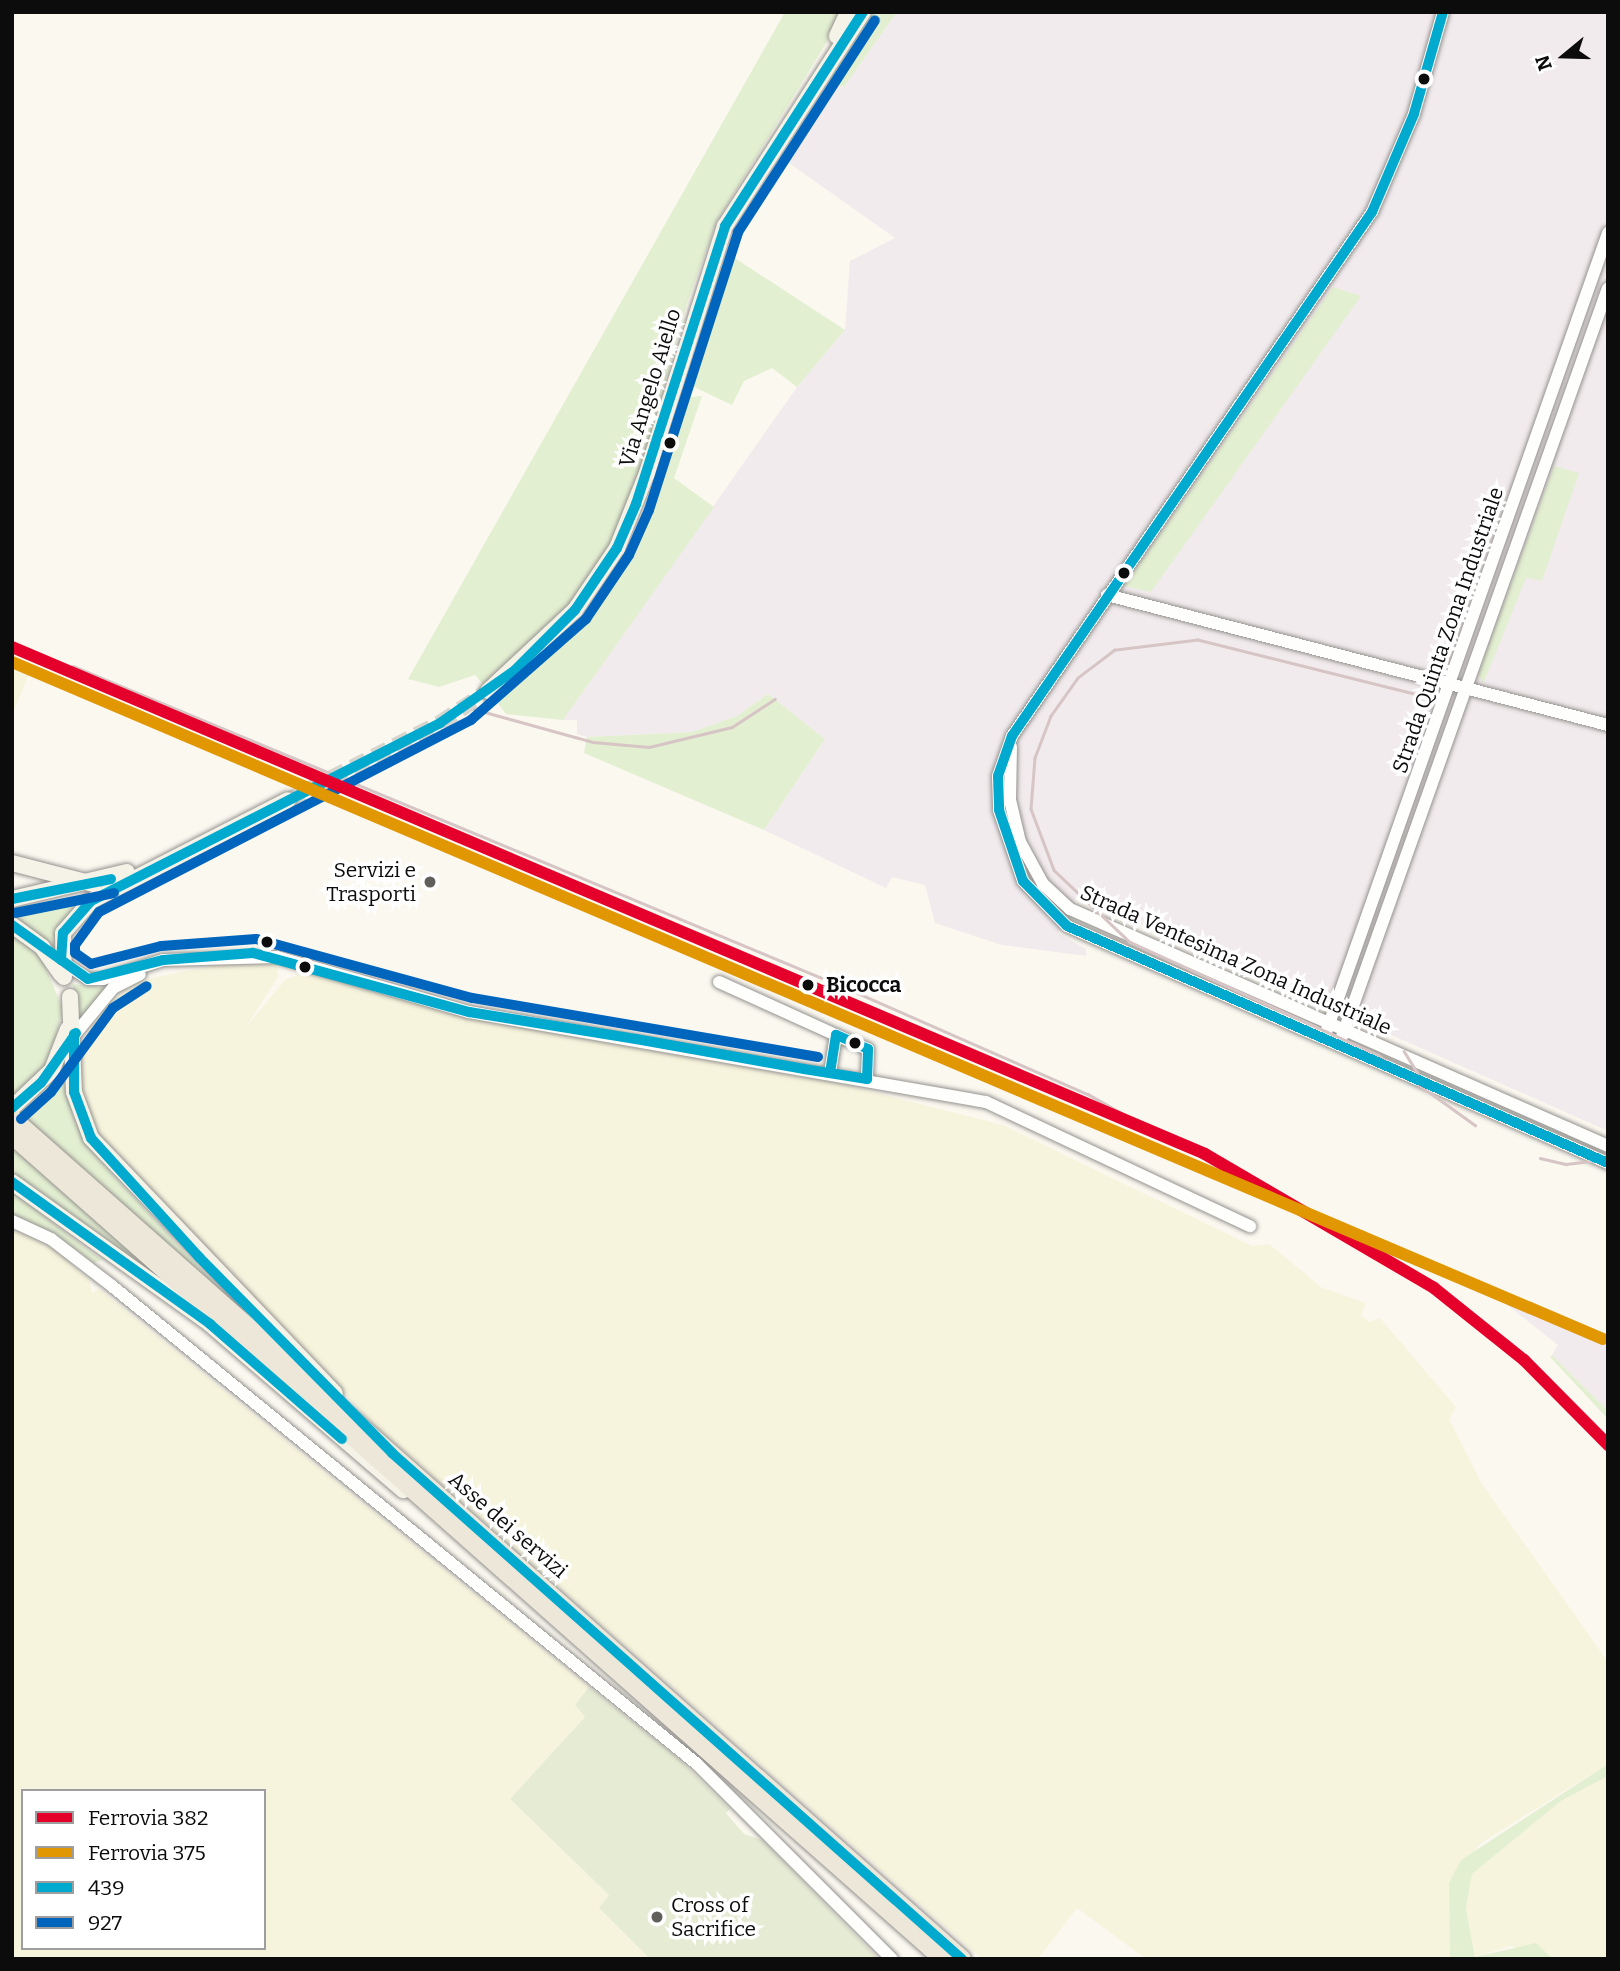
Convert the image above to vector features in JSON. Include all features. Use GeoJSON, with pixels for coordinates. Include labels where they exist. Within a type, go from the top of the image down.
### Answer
{"type":"FeatureCollection","features":[{"type":"Feature","properties":{"kind":"main road"},"geometry":{"type":"LineString","coordinates":[[818,73],[850,12]]}},
{"type":"Feature","properties":{"kind":"main road"},"geometry":{"type":"LineString","coordinates":[[818,73],[863,12]]}},
{"type":"Feature","properties":{"kind":"main road","name":"Via Angelo Aiello"},"geometry":{"type":"LineString","coordinates":[[488,691],[575,610],[617,548],[647,472],[714,251],[818,73]]}},
{"type":"Feature","properties":{"kind":"main road"},"geometry":{"type":"LineString","coordinates":[[288,800],[172,857],[77,912],[63,933],[61,960],[70,997],[78,1107],[103,1154],[392,1453]]}},
{"type":"Feature","properties":{"kind":"main road"},"geometry":{"type":"LineString","coordinates":[[12,899],[95,884],[172,857]]}},
{"type":"Feature","properties":{"kind":"main road"},"geometry":{"type":"LineString","coordinates":[[12,863],[95,884]]}},
{"type":"Feature","properties":{"kind":"main road"},"geometry":{"type":"LineString","coordinates":[[12,925],[42,947],[64,977]]}},
{"type":"Feature","properties":{"kind":"main road"},"geometry":{"type":"LineString","coordinates":[[12,1108],[36,1089],[61,1054],[70,997]]}},
{"type":"Feature","properties":{"kind":"main road","name":"Asse dei servizi"},"geometry":{"type":"LineString","coordinates":[[16,1126],[392,1453],[962,1959]]}},
{"type":"Feature","properties":{"kind":"main road","name":"Asse dei servizi"},"geometry":{"type":"LineString","coordinates":[[16,1126],[466,1536],[943,1959]]}},
{"type":"Feature","properties":{"kind":"main road"},"geometry":{"type":"LineString","coordinates":[[12,1182],[210,1324],[383,1475],[466,1536]]}},
{"type":"Feature","properties":{"kind":"street"},"geometry":{"type":"LineString","coordinates":[[1012,736],[1107,595],[1356,240],[1394,167],[1443,12]]}},
{"type":"Feature","properties":{"kind":"street","name":"Strada Quinta Zona Industriale"},"geometry":{"type":"LineString","coordinates":[[1324,1038],[1608,233]]}},
{"type":"Feature","properties":{"kind":"street"},"geometry":{"type":"LineString","coordinates":[[1589,285],[1608,289]]}},
{"type":"Feature","properties":{"kind":"street","name":"Strada Quinta Zona Industriale"},"geometry":{"type":"LineString","coordinates":[[1339,1045],[1608,289]]}},
{"type":"Feature","properties":{"kind":"street"},"geometry":{"type":"LineString","coordinates":[[1566,350],[1584,356]]}},
{"type":"Feature","properties":{"kind":"street"},"geometry":{"type":"LineString","coordinates":[[1107,595],[1608,725]]}},
{"type":"Feature","properties":{"kind":"street","name":"Strada Ventesima Zona Industriale"},"geometry":{"type":"LineString","coordinates":[[1012,736],[1010,800],[1033,870],[1070,909],[1608,1146]]}},
{"type":"Feature","properties":{"kind":"street","name":"Strada Ventesima Zona Industriale"},"geometry":{"type":"LineString","coordinates":[[1012,736],[997,792],[1015,868],[1056,918],[1132,956],[1608,1163]]}},
{"type":"Feature","properties":{"kind":"street"},"geometry":{"type":"LineString","coordinates":[[1383,870],[1399,875]]}},
{"type":"Feature","properties":{"kind":"street"},"geometry":{"type":"LineString","coordinates":[[1132,956],[1138,940]]}},
{"type":"Feature","properties":{"kind":"street"},"geometry":{"type":"LineString","coordinates":[[42,947],[88,979],[103,979],[180,959],[277,957],[469,1012],[867,1079],[1010,1111],[1250,1226]]}},
{"type":"Feature","properties":{"kind":"street"},"geometry":{"type":"LineString","coordinates":[[61,1054],[74,1034],[113,988],[180,959]]}},
{"type":"Feature","properties":{"kind":"street"},"geometry":{"type":"LineString","coordinates":[[719,982],[868,1049],[867,1079]]}},
{"type":"Feature","properties":{"kind":"street"},"geometry":{"type":"LineString","coordinates":[[830,1073],[836,1035]]}},
{"type":"Feature","properties":{"kind":"street"},"geometry":{"type":"LineString","coordinates":[[1524,1126],[1530,1111]]}},
{"type":"Feature","properties":{"kind":"street"},"geometry":{"type":"LineString","coordinates":[[1556,1140],[1563,1125]]}},
{"type":"Feature","properties":{"kind":"street"},"geometry":{"type":"LineString","coordinates":[[12,1222],[51,1239],[112,1286],[697,1764],[892,1959]]}},
{"type":"Feature","properties":{"kind":"shaded area"},"geometry":{"type":"Polygon","coordinates":[[[897,12],[1608,12],[1608,1131],[1077,896],[1058,933],[1086,949],[1086,956],[1002,945],[935,923],[925,885],[892,877],[886,888],[764,830],[825,739],[768,694],[737,716],[692,732],[587,737],[577,734],[577,720],[563,720],[797,387],[845,330],[850,261],[895,238],[789,163],[834,85],[844,87],[897,12]]]}},
{"type":"Feature","properties":{"kind":"shaded area"},"geometry":{"type":"Polygon","coordinates":[[[12,658],[32,667],[12,715],[12,658]]]}},
{"type":"Feature","properties":{"kind":"shaded area"},"geometry":{"type":"Polygon","coordinates":[[[236,961],[277,963],[278,977],[246,1027],[285,980],[307,971],[471,1018],[837,1083],[1003,1125],[1252,1246],[1269,1244],[1321,1287],[1366,1303],[1361,1315],[1369,1322],[1380,1318],[1456,1407],[1449,1419],[1482,1484],[1608,1662],[1608,1764],[1481,1843],[1449,1883],[1450,1959],[1146,1959],[1077,1908],[1038,1959],[982,1959],[379,1429],[108,1152],[84,1110],[78,1064],[93,1018],[132,982],[236,961]]]}},
{"type":"Feature","properties":{"kind":"shaded area"},"geometry":{"type":"Polygon","coordinates":[[[12,1228],[55,1250],[89,1280],[92,1293],[99,1289],[589,1687],[575,1705],[585,1717],[510,1799],[609,1895],[599,1908],[650,1959],[12,1959],[12,1228]]]}},
{"type":"Feature","properties":{"kind":"shaded area"},"geometry":{"type":"Polygon","coordinates":[[[1487,1289],[1608,1342],[1608,1411],[1552,1355],[1558,1345],[1487,1289]]]}},
{"type":"Feature","properties":{"kind":"shaded area"},"geometry":{"type":"Polygon","coordinates":[[[1608,1776],[1608,1959],[1553,1959],[1511,1946],[1475,1957],[1466,1909],[1472,1874],[1561,1801],[1608,1776]]]}},
{"type":"Feature","properties":{"kind":"green space"},"geometry":{"type":"Polygon","coordinates":[[[785,12],[845,12],[717,221],[687,303],[641,470],[610,546],[577,598],[486,688],[475,675],[439,687],[408,679],[785,12]]]}},
{"type":"Feature","properties":{"kind":"green space"},"geometry":{"type":"Polygon","coordinates":[[[870,12],[897,12],[844,87],[834,85],[789,163],[770,179],[870,12]]]}},
{"type":"Feature","properties":{"kind":"green space"},"geometry":{"type":"Polygon","coordinates":[[[727,253],[845,330],[797,387],[772,368],[744,381],[732,405],[690,385],[703,317],[727,253]]]}},
{"type":"Feature","properties":{"kind":"green space"},"geometry":{"type":"Polygon","coordinates":[[[1333,287],[1361,296],[1151,592],[1124,586],[1333,287]]]}},
{"type":"Feature","properties":{"kind":"green space"},"geometry":{"type":"Polygon","coordinates":[[[702,396],[674,478],[714,507],[563,720],[506,714],[495,700],[560,647],[600,600],[632,545],[683,398],[702,396]]]}},
{"type":"Feature","properties":{"kind":"green space"},"geometry":{"type":"Polygon","coordinates":[[[1554,466],[1579,473],[1542,581],[1526,578],[1483,684],[1478,674],[1554,466]]]}},
{"type":"Feature","properties":{"kind":"green space"},"geometry":{"type":"Polygon","coordinates":[[[768,694],[825,739],[764,830],[584,753],[587,737],[692,732],[737,716],[768,694]]]}},
{"type":"Feature","properties":{"kind":"green space"},"geometry":{"type":"Polygon","coordinates":[[[66,899],[77,906],[57,932],[53,949],[12,920],[12,907],[66,899]]]}},
{"type":"Feature","properties":{"kind":"green space"},"geometry":{"type":"Polygon","coordinates":[[[12,933],[41,957],[63,1009],[49,1063],[12,1100],[12,933]]]}},
{"type":"Feature","properties":{"kind":"green space"},"geometry":{"type":"Polygon","coordinates":[[[72,984],[106,988],[79,1021],[77,997],[72,984]]]}},
{"type":"Feature","properties":{"kind":"green space"},"geometry":{"type":"Polygon","coordinates":[[[63,1063],[73,1117],[100,1161],[234,1304],[32,1124],[12,1132],[12,1115],[44,1092],[63,1063]]]}},
{"type":"Feature","properties":{"kind":"green space"},"geometry":{"type":"Polygon","coordinates":[[[12,1148],[91,1217],[185,1300],[12,1176],[12,1148]]]}},
{"type":"Feature","properties":{"kind":"green space"},"geometry":{"type":"Polygon","coordinates":[[[12,1192],[102,1260],[94,1263],[55,1234],[12,1214],[12,1192]]]}},
{"type":"Feature","properties":{"kind":"green space"},"geometry":{"type":"Polygon","coordinates":[[[1552,1355],[1608,1411],[1608,1419],[1550,1357],[1552,1355]]]}},
{"type":"Feature","properties":{"kind":"green space"},"geometry":{"type":"Polygon","coordinates":[[[589,1687],[679,1759],[730,1809],[726,1813],[744,1834],[762,1840],[877,1957],[650,1959],[599,1908],[609,1895],[510,1799],[585,1717],[575,1705],[589,1687]]]}},
{"type":"Feature","properties":{"kind":"green space"},"geometry":{"type":"Polygon","coordinates":[[[1608,1764],[1608,1776],[1561,1801],[1472,1874],[1466,1909],[1475,1957],[1536,1943],[1553,1959],[1450,1959],[1449,1883],[1461,1860],[1608,1764]]]}},
{"type":"Feature","properties":{"kind":"tunnel"},"geometry":{"type":"LineString","coordinates":[[288,800],[440,723],[488,691]]}},
{"type":"Feature","properties":{"kind":"railway"},"geometry":{"type":"LineString","coordinates":[[1426,697],[1198,640],[1115,650],[1078,678],[1051,716],[1035,758],[1031,809],[1054,870],[1130,942],[1378,1055],[1475,1125]]}},
{"type":"Feature","properties":{"kind":"railway"},"geometry":{"type":"LineString","coordinates":[[73,666],[846,988],[1088,1094],[1153,1131]]}},
{"type":"Feature","properties":{"kind":"railway"},"geometry":{"type":"LineString","coordinates":[[474,709],[593,742],[649,747],[732,727],[775,699]]}},
{"type":"Feature","properties":{"kind":"railway"},"geometry":{"type":"LineString","coordinates":[[1404,1051],[1423,1081]]}},
{"type":"Feature","properties":{"kind":"railway"},"geometry":{"type":"LineString","coordinates":[[1540,1158],[1566,1164],[1608,1159]]}},
{"type":"Feature","properties":{"kind":"rail line","name":"382"},"geometry":{"type":"LineString","coordinates":[[12,647],[1205,1154],[1434,1288],[1524,1360],[1608,1445]]}},
{"type":"Feature","properties":{"kind":"rail line","name":"375"},"geometry":{"type":"LineString","coordinates":[[12,662],[1603,1339]]}},
{"type":"Feature","properties":{"kind":"transit line","name":"439"},"geometry":{"type":"LineString","coordinates":[[61,960],[63,933],[91,901],[440,723],[515,670],[575,610],[617,548],[636,504],[725,226],[863,12]]}},
{"type":"Feature","properties":{"kind":"transit line","name":"439"},"geometry":{"type":"LineString","coordinates":[[1443,12],[1414,114],[1372,212],[1012,736],[998,776],[999,810],[1023,881],[1067,926],[1608,1163]]}},
{"type":"Feature","properties":{"kind":"transit line","name":"927"},"geometry":{"type":"LineString","coordinates":[[818,1057],[472,998],[256,939],[161,946],[91,964],[75,953],[75,945],[99,912],[471,720],[586,619],[629,555],[649,510],[738,232],[875,20]]}},
{"type":"Feature","properties":{"kind":"transit line","name":"439"},"geometry":{"type":"LineString","coordinates":[[12,899],[111,879]]}},
{"type":"Feature","properties":{"kind":"transit line","name":"927"},"geometry":{"type":"LineString","coordinates":[[15,913],[114,893]]}},
{"type":"Feature","properties":{"kind":"transit line","name":"439"},"geometry":{"type":"LineString","coordinates":[[12,925],[88,979],[163,960],[253,953],[469,1012],[636,1039],[804,1069],[867,1079],[868,1049],[836,1035],[830,1073]]}},
{"type":"Feature","properties":{"kind":"transit line","name":"927"},"geometry":{"type":"LineString","coordinates":[[21,1119],[51,1092],[113,1008],[147,986]]}},
{"type":"Feature","properties":{"kind":"transit line","name":"439"},"geometry":{"type":"LineString","coordinates":[[12,1108],[41,1083],[76,1033]]}},
{"type":"Feature","properties":{"kind":"transit line","name":"439"},"geometry":{"type":"LineString","coordinates":[[74,1034],[74,1092],[91,1138],[199,1257],[392,1453],[962,1959]]}},
{"type":"Feature","properties":{"kind":"transit line","name":"439"},"geometry":{"type":"LineString","coordinates":[[12,1182],[210,1324],[342,1439]]}},
{"type":"Feature","properties":{"kind":"place","name":"Servizi e Trasporti"},"geometry":{"type":"Point","coordinates":[430,882]}},
{"type":"Feature","properties":{"kind":"place","name":"Bicocca"},"geometry":{"type":"Point","coordinates":[808,985]}},
{"type":"Feature","properties":{"kind":"place","name":"Cross of Sacrifice"},"geometry":{"type":"Point","coordinates":[657,1917]}}]}
